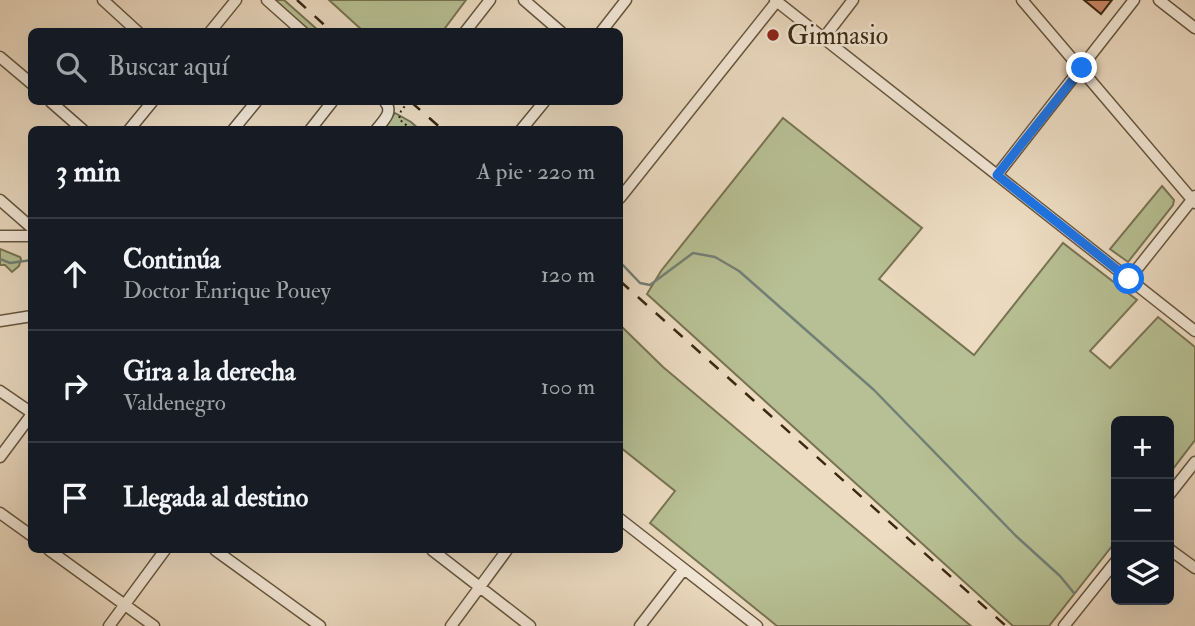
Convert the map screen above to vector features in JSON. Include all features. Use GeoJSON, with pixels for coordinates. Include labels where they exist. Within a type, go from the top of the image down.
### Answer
{"type":"FeatureCollection","features":[{"type":"Feature","properties":{"kind":"street"},"geometry":{"type":"LineString","coordinates":[[103,0],[134,28]]}},
{"type":"Feature","properties":{"kind":"street"},"geometry":{"type":"LineString","coordinates":[[213,28],[236,0]]}},
{"type":"Feature","properties":{"kind":"street"},"geometry":{"type":"LineString","coordinates":[[267,0],[298,28]]}},
{"type":"Feature","properties":{"kind":"street"},"geometry":{"type":"LineString","coordinates":[[468,28],[491,0]]}},
{"type":"Feature","properties":{"kind":"street"},"geometry":{"type":"LineString","coordinates":[[524,0],[556,28]]}},
{"type":"Feature","properties":{"kind":"street"},"geometry":{"type":"LineString","coordinates":[[604,28],[626,0]]}},
{"type":"Feature","properties":{"kind":"street"},"geometry":{"type":"LineString","coordinates":[[823,39],[853,0]]}},
{"type":"Feature","properties":{"kind":"street"},"geometry":{"type":"LineString","coordinates":[[1022,0],[1194,199],[1129,279]]}},
{"type":"Feature","properties":{"kind":"street"},"geometry":{"type":"LineString","coordinates":[[997,175],[1134,0]]}},
{"type":"Feature","properties":{"kind":"street"},"geometry":{"type":"LineString","coordinates":[[1159,0],[1195,28]]}},
{"type":"Feature","properties":{"kind":"street"},"geometry":{"type":"LineString","coordinates":[[623,194],[776,1],[1195,331]]}},
{"type":"Feature","properties":{"kind":"street"},"geometry":{"type":"LineString","coordinates":[[0,57],[28,82]]}},
{"type":"Feature","properties":{"kind":"street"},"geometry":{"type":"LineString","coordinates":[[54,105],[78,126]]}},
{"type":"Feature","properties":{"kind":"street"},"geometry":{"type":"LineString","coordinates":[[132,126],[150,105]]}},
{"type":"Feature","properties":{"kind":"street"},"geometry":{"type":"LineString","coordinates":[[236,126],[254,105]]}},
{"type":"Feature","properties":{"kind":"street"},"geometry":{"type":"LineString","coordinates":[[313,126],[330,105]]}},
{"type":"Feature","properties":{"kind":"street"},"geometry":{"type":"LineString","coordinates":[[379,126],[389,113],[387,105]]}},
{"type":"Feature","properties":{"kind":"street"},"geometry":{"type":"LineString","coordinates":[[524,126],[542,105]]}},
{"type":"Feature","properties":{"kind":"street"},"geometry":{"type":"LineString","coordinates":[[0,200],[28,224]]}},
{"type":"Feature","properties":{"kind":"street"},"geometry":{"type":"LineString","coordinates":[[0,236],[28,236]]}},
{"type":"Feature","properties":{"kind":"street"},"geometry":{"type":"LineString","coordinates":[[0,321],[28,317]]}},
{"type":"Feature","properties":{"kind":"street"},"geometry":{"type":"LineString","coordinates":[[0,391],[28,410]]}},
{"type":"Feature","properties":{"kind":"street"},"geometry":{"type":"LineString","coordinates":[[0,457],[28,418]]}},
{"type":"Feature","properties":{"kind":"street"},"geometry":{"type":"LineString","coordinates":[[1174,489],[1195,462]]}},
{"type":"Feature","properties":{"kind":"street"},"geometry":{"type":"LineString","coordinates":[[0,513],[28,533]]}},
{"type":"Feature","properties":{"kind":"street"},"geometry":{"type":"LineString","coordinates":[[623,521],[757,626]]}},
{"type":"Feature","properties":{"kind":"street"},"geometry":{"type":"LineString","coordinates":[[54,553],[154,626]]}},
{"type":"Feature","properties":{"kind":"street"},"geometry":{"type":"LineString","coordinates":[[109,626],[163,553]]}},
{"type":"Feature","properties":{"kind":"street"},"geometry":{"type":"LineString","coordinates":[[219,553],[320,626]]}},
{"type":"Feature","properties":{"kind":"street"},"geometry":{"type":"LineString","coordinates":[[436,553],[530,626]]}},
{"type":"Feature","properties":{"kind":"street"},"geometry":{"type":"LineString","coordinates":[[451,626],[505,553]]}},
{"type":"Feature","properties":{"kind":"street"},"geometry":{"type":"LineString","coordinates":[[1174,553],[1195,568]]}},
{"type":"Feature","properties":{"kind":"street"},"geometry":{"type":"LineString","coordinates":[[1064,626],[1111,567]]}},
{"type":"Feature","properties":{"kind":"street"},"geometry":{"type":"LineString","coordinates":[[640,626],[684,569]]}},
{"type":"Feature","properties":{"kind":"path"},"geometry":{"type":"LineString","coordinates":[[406,105],[399,119],[407,126]]}},
{"type":"Feature","properties":{"kind":"green space"},"geometry":{"type":"Polygon","coordinates":[[[274,0],[284,0],[316,28],[307,28],[274,0]]]}},
{"type":"Feature","properties":{"kind":"green space"},"geometry":{"type":"Polygon","coordinates":[[[329,0],[466,0],[445,28],[360,28],[329,0]]]}},
{"type":"Feature","properties":{"kind":"green space"},"geometry":{"type":"Polygon","coordinates":[[[395,113],[416,126],[385,126],[395,113]]]}},
{"type":"Feature","properties":{"kind":"green space"},"geometry":{"type":"Polygon","coordinates":[[[783,118],[922,228],[879,279],[974,355],[1063,243],[1137,300],[1090,351],[1110,368],[1158,317],[1195,347],[1195,440],[1174,467],[1174,416],[1111,416],[1111,547],[1049,626],[1013,626],[647,294],[661,271],[783,118]]]}},
{"type":"Feature","properties":{"kind":"green space"},"geometry":{"type":"Polygon","coordinates":[[[1162,186],[1174,200],[1173,205],[1128,262],[1110,249],[1162,186]]]}},
{"type":"Feature","properties":{"kind":"green space"},"geometry":{"type":"Polygon","coordinates":[[[0,249],[20,257],[19,266],[12,272],[5,265],[0,265],[0,249]]]}},
{"type":"Feature","properties":{"kind":"green space"},"geometry":{"type":"Polygon","coordinates":[[[623,328],[663,367],[971,626],[777,626],[650,523],[675,491],[623,449],[623,328]]]}},
{"type":"Feature","properties":{"kind":"building"},"geometry":{"type":"Polygon","coordinates":[[[1084,0],[1112,0],[1101,14],[1084,0]]]}},
{"type":"Feature","properties":{"kind":"waterway"},"geometry":{"type":"LineString","coordinates":[[623,265],[640,283],[650,285],[693,253],[715,257],[739,271],[874,390],[1074,593]]}},
{"type":"Feature","properties":{"kind":"waterway"},"geometry":{"type":"LineString","coordinates":[[0,259],[10,263],[28,261]]}},
{"type":"Feature","properties":{"kind":"railway"},"geometry":{"type":"LineString","coordinates":[[297,0],[328,28]]}},
{"type":"Feature","properties":{"kind":"railway"},"geometry":{"type":"LineString","coordinates":[[414,105],[438,126]]}},
{"type":"Feature","properties":{"kind":"railway"},"geometry":{"type":"LineString","coordinates":[[623,284],[1006,626]]}},
{"type":"Feature","properties":{"kind":"place","name":"Gimnasio"},"geometry":{"type":"Point","coordinates":[773,35]}},
{"type":"Feature","properties":{"kind":"route"},"geometry":{"type":"LineString","coordinates":[[1082,68],[997,175],[1129,279]]}}]}
